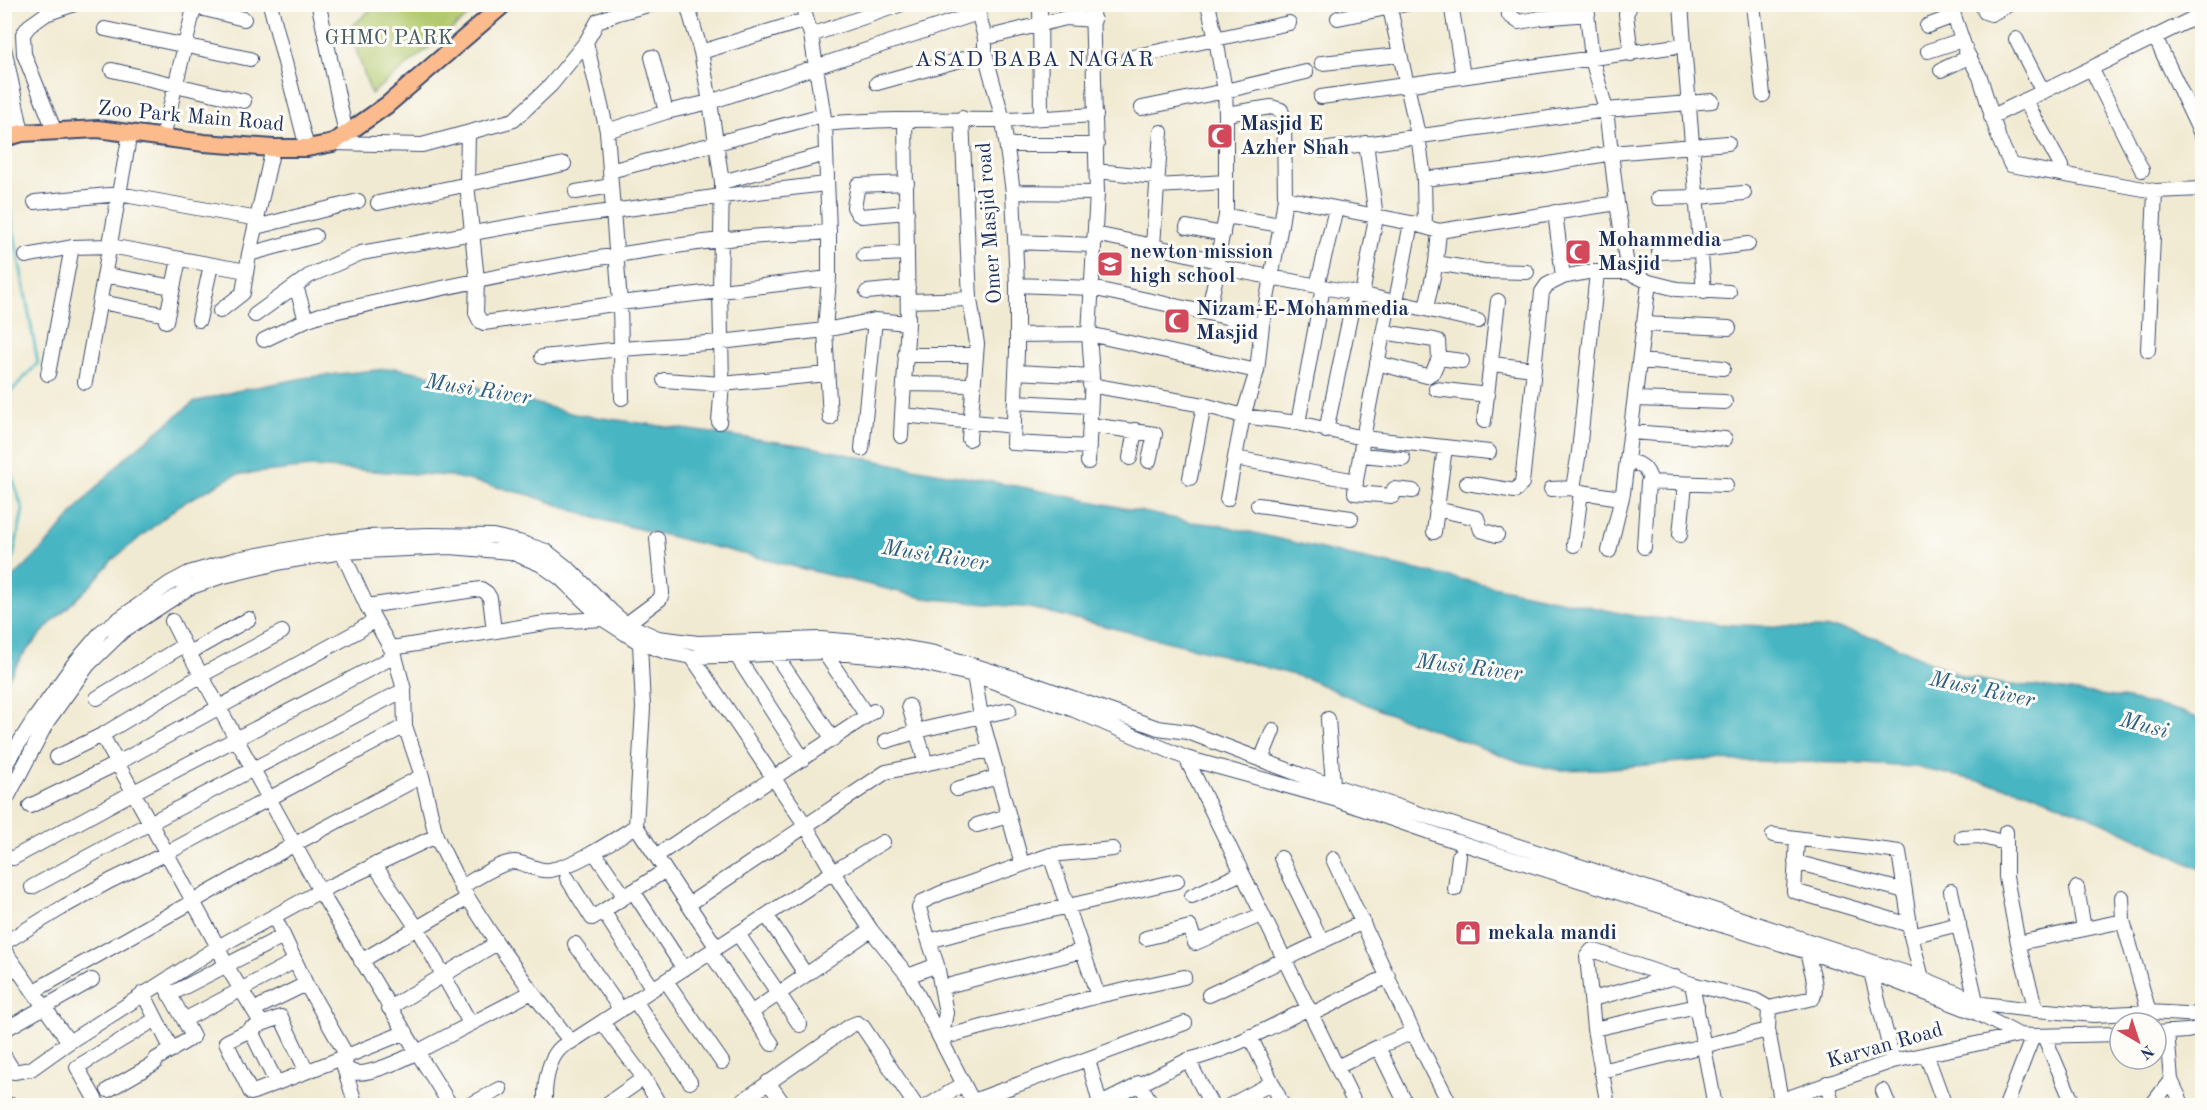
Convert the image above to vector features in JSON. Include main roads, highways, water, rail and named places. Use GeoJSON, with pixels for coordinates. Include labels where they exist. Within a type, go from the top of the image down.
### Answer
{"type":"FeatureCollection","features":[{"type":"Feature","properties":{"kind":"main road","name":"Zoo Park Main Road"},"geometry":{"type":"LineString","coordinates":[[4,138],[22,133],[98,129],[204,143],[308,148],[339,138],[387,105],[504,4]]}},
{"type":"Feature","properties":{"kind":"water"},"geometry":{"type":"Polygon","coordinates":[[[396,368],[436,376],[574,414],[807,446],[1191,522],[1220,525],[1351,556],[1634,616],[1718,624],[1840,629],[1877,638],[1964,677],[2006,685],[2035,686],[2128,699],[2180,711],[2202,720],[2202,870],[2103,822],[2029,792],[1915,767],[1704,760],[1601,769],[1558,770],[1520,762],[1382,711],[1308,679],[1207,651],[1030,608],[924,598],[598,519],[530,495],[450,476],[311,467],[235,475],[180,505],[111,561],[91,585],[49,625],[22,656],[5,684],[5,584],[46,545],[87,497],[126,457],[194,402],[236,391],[309,377],[396,368]]]}},
{"type":"Feature","properties":{"kind":"waterway"},"geometry":{"type":"LineString","coordinates":[[4,179],[38,363],[4,399]]}},
{"type":"Feature","properties":{"kind":"waterway"},"geometry":{"type":"LineString","coordinates":[[4,454],[23,510],[7,585]]}},
{"type":"Feature","properties":{"kind":"place","name":"Masjid E Azher Shah"},"geometry":{"type":"Point","coordinates":[1220,136]}},
{"type":"Feature","properties":{"kind":"place","name":"Mohammedia Masjid"},"geometry":{"type":"Point","coordinates":[1578,252]}},
{"type":"Feature","properties":{"kind":"place","name":"newton mission high school"},"geometry":{"type":"Point","coordinates":[1110,264]}},
{"type":"Feature","properties":{"kind":"place","name":"Nizam-E-Mohammedia Masjid"},"geometry":{"type":"Point","coordinates":[1177,321]}},
{"type":"Feature","properties":{"kind":"place","name":"mekala mandi"},"geometry":{"type":"Point","coordinates":[1468,933]}},
{"type":"Feature","properties":{"kind":"district","name":"ASAD BABA NAGAR"},"geometry":{"type":"Point","coordinates":[1035,60]}},
{"type":"Feature","properties":{"kind":"park label","name":"GHMC PARK"},"geometry":{"type":"Point","coordinates":[389,38]}},
{"type":"Feature","properties":{"kind":"water label","name":"Musi River"},"geometry":{"type":"Point","coordinates":[478,390]}},
{"type":"Feature","properties":{"kind":"water label","name":"Musi River"},"geometry":{"type":"Point","coordinates":[935,556]}},
{"type":"Feature","properties":{"kind":"water label","name":"Musi River"},"geometry":{"type":"Point","coordinates":[1469,668]}},
{"type":"Feature","properties":{"kind":"water label","name":"Musi River"},"geometry":{"type":"Point","coordinates":[1982,690]}},
{"type":"Feature","properties":{"kind":"water label","name":"Musi"},"geometry":{"type":"Point","coordinates":[2144,726]}}]}
